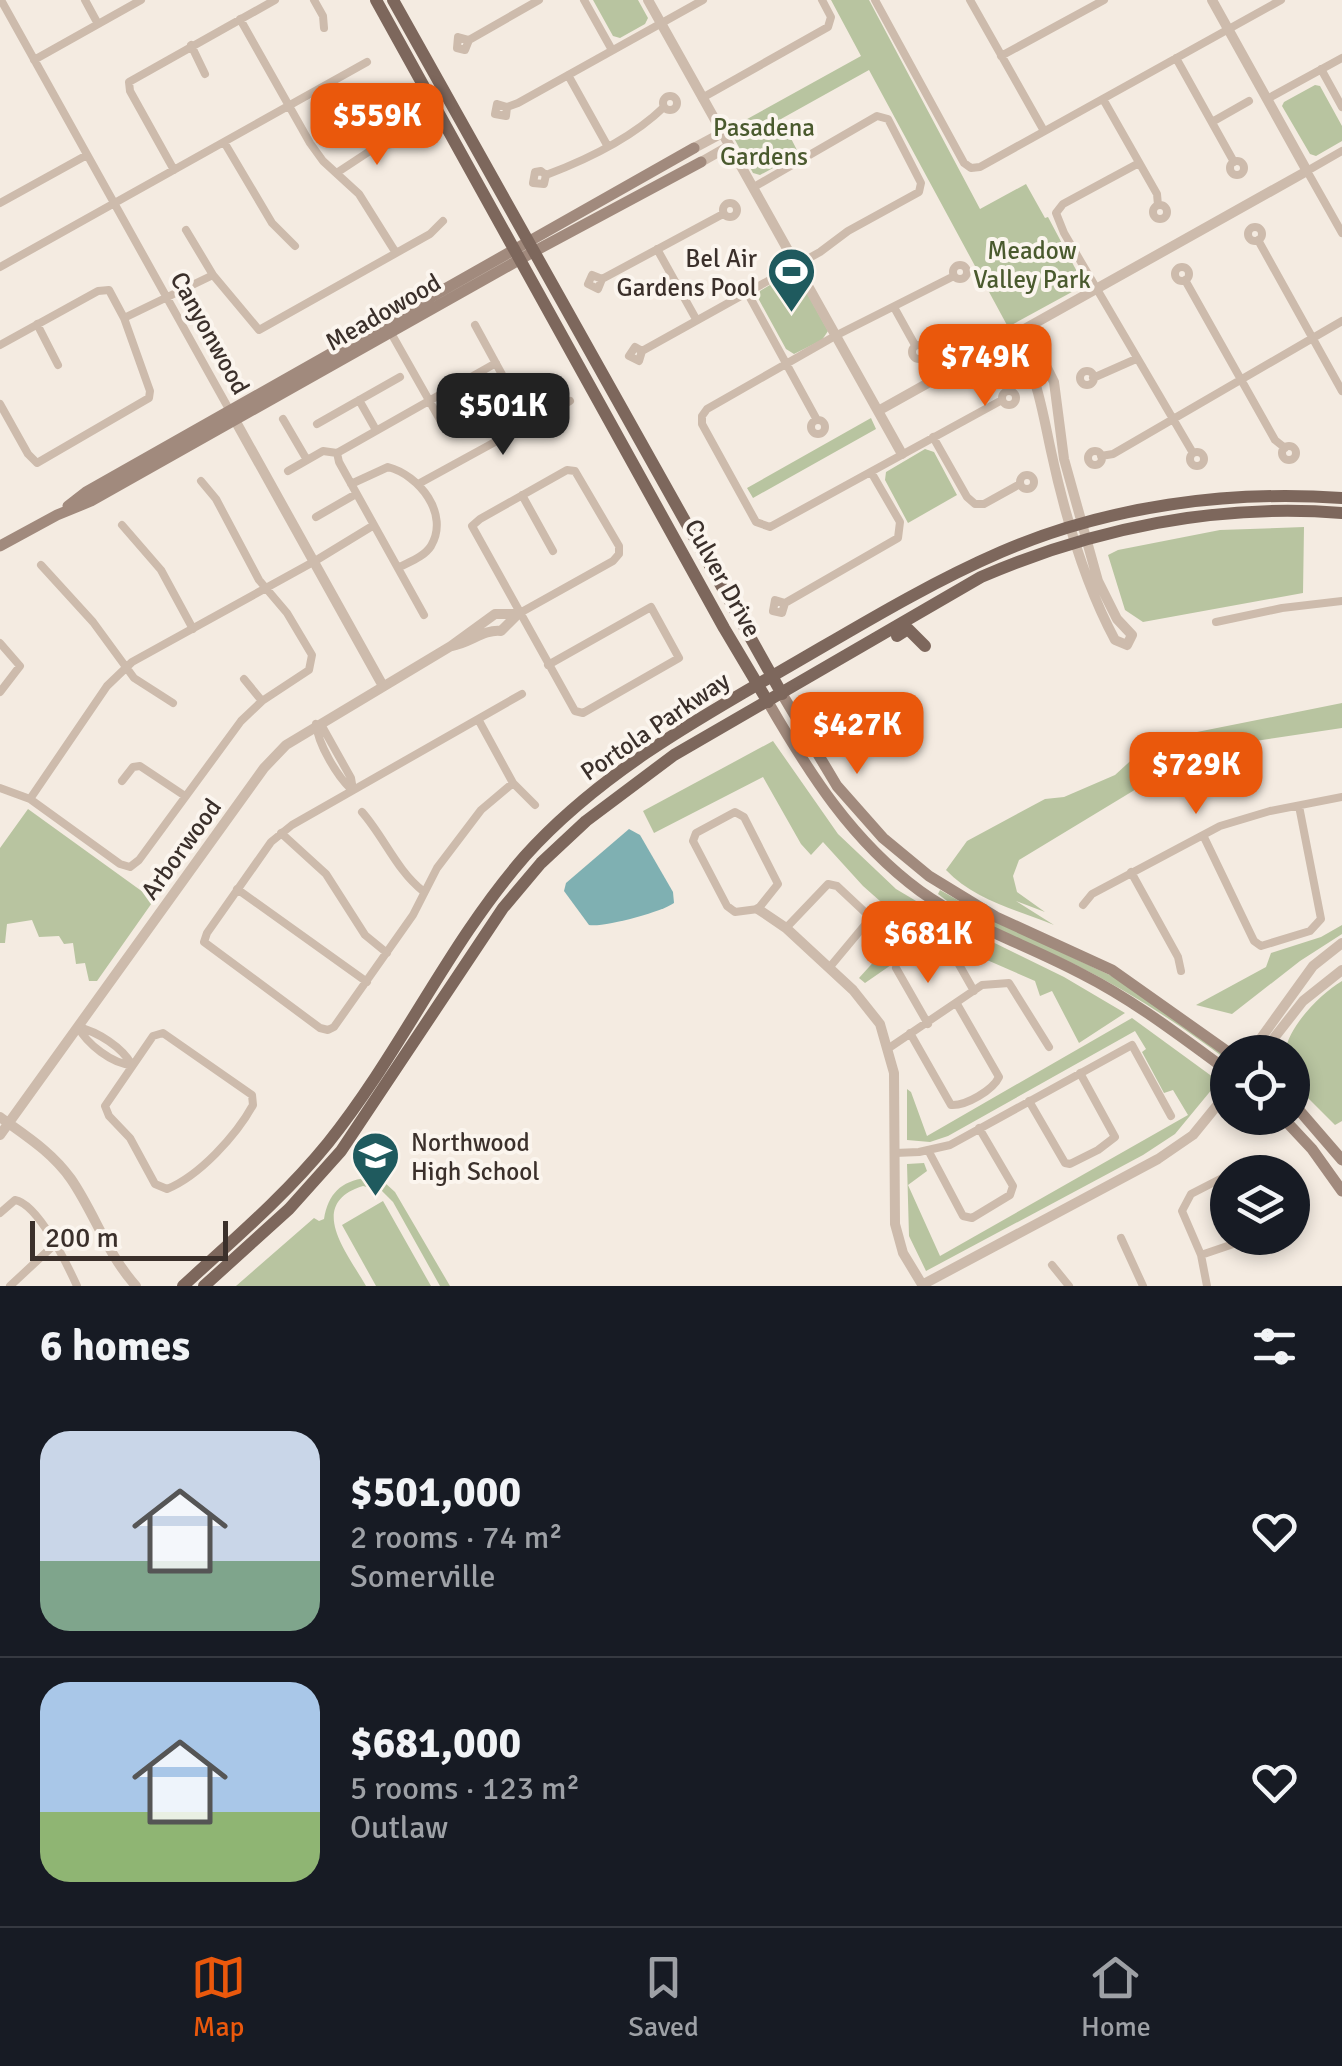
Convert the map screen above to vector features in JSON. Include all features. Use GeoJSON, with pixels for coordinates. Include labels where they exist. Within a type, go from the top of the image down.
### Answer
{"type":"FeatureCollection","features":[{"type":"Feature","properties":{"kind":"main road","name":"Culver Drive"},"geometry":{"type":"LineString","coordinates":[[376,0],[838,786],[882,838],[929,876],[996,917],[1112,970],[1210,1039]]}},
{"type":"Feature","properties":{"kind":"main road","name":"Culver Drive"},"geometry":{"type":"LineString","coordinates":[[394,0],[524,251],[758,684],[825,796],[860,838],[918,889],[953,913],[1056,960],[1128,999],[1210,1059]]}},
{"type":"Feature","properties":{"kind":"main road","name":"Meadowood"},"geometry":{"type":"LineString","coordinates":[[233,416],[391,333],[692,150]]}},
{"type":"Feature","properties":{"kind":"main road","name":"Meadowood"},"geometry":{"type":"LineString","coordinates":[[0,546],[57,514],[91,501],[524,251],[699,164]]}},
{"type":"Feature","properties":{"kind":"main road","name":"Portola Parkway"},"geometry":{"type":"LineString","coordinates":[[183,1286],[277,1199],[328,1142],[488,900],[528,853],[618,772],[758,684],[948,577],[1005,550],[1079,533],[1181,502],[1248,497],[1342,498]]}},
{"type":"Feature","properties":{"kind":"main road","name":"Portola Parkway"},"geometry":{"type":"LineString","coordinates":[[204,1286],[289,1209],[340,1151],[468,956],[541,863],[586,821],[674,755],[981,578],[1079,533],[1254,512],[1342,513]]}},
{"type":"Feature","properties":{"kind":"main road"},"geometry":{"type":"LineString","coordinates":[[830,664],[860,657],[908,629],[925,646],[921,612]]}},
{"type":"Feature","properties":{"kind":"main road"},"geometry":{"type":"LineString","coordinates":[[1310,1123],[1342,1160]]}},
{"type":"Feature","properties":{"kind":"main road"},"geometry":{"type":"LineString","coordinates":[[1299,1135],[1342,1191]]}},
{"type":"Feature","properties":{"kind":"street"},"geometry":{"type":"LineString","coordinates":[[85,0],[98,24]]}},
{"type":"Feature","properties":{"kind":"street"},"geometry":{"type":"LineString","coordinates":[[34,60],[141,0]]}},
{"type":"Feature","properties":{"kind":"street"},"geometry":{"type":"LineString","coordinates":[[174,170],[128,87],[133,78],[275,0]]}},
{"type":"Feature","properties":{"kind":"street"},"geometry":{"type":"LineString","coordinates":[[314,0],[323,16],[324,28]]}},
{"type":"Feature","properties":{"kind":"street"},"geometry":{"type":"LineString","coordinates":[[584,0],[612,50]]}},
{"type":"Feature","properties":{"kind":"street"},"geometry":{"type":"LineString","coordinates":[[648,0],[902,454]]}},
{"type":"Feature","properties":{"kind":"street"},"geometry":{"type":"LineString","coordinates":[[508,107],[703,0]]}},
{"type":"Feature","properties":{"kind":"street"},"geometry":{"type":"LineString","coordinates":[[702,98],[828,28],[832,18],[822,0]]}},
{"type":"Feature","properties":{"kind":"street"},"geometry":{"type":"LineString","coordinates":[[875,0],[964,163],[971,168],[1281,0]]}},
{"type":"Feature","properties":{"kind":"street"},"geometry":{"type":"LineString","coordinates":[[970,0],[1044,131]]}},
{"type":"Feature","properties":{"kind":"street"},"geometry":{"type":"LineString","coordinates":[[1002,56],[1104,0]]}},
{"type":"Feature","properties":{"kind":"street"},"geometry":{"type":"LineString","coordinates":[[1212,0],[1341,230]]}},
{"type":"Feature","properties":{"kind":"street"},"geometry":{"type":"LineString","coordinates":[[469,40],[532,2]]}},
{"type":"Feature","properties":{"kind":"street","name":"Canyonwood"},"geometry":{"type":"LineString","coordinates":[[1,3],[383,686]]}},
{"type":"Feature","properties":{"kind":"street"},"geometry":{"type":"LineString","coordinates":[[240,19],[310,143],[359,194],[396,253]]}},
{"type":"Feature","properties":{"kind":"street"},"geometry":{"type":"LineString","coordinates":[[191,45],[206,74]]}},
{"type":"Feature","properties":{"kind":"street"},"geometry":{"type":"LineString","coordinates":[[1176,58],[1234,162]]}},
{"type":"Feature","properties":{"kind":"street"},"geometry":{"type":"LineString","coordinates":[[1267,99],[1342,58]]}},
{"type":"Feature","properties":{"kind":"street"},"geometry":{"type":"LineString","coordinates":[[0,267],[367,62]]}},
{"type":"Feature","properties":{"kind":"street"},"geometry":{"type":"LineString","coordinates":[[1321,69],[1342,107]]}},
{"type":"Feature","properties":{"kind":"street"},"geometry":{"type":"LineString","coordinates":[[568,75],[608,144]]}},
{"type":"Feature","properties":{"kind":"street"},"geometry":{"type":"LineString","coordinates":[[1103,98],[1157,194],[1158,205]]}},
{"type":"Feature","properties":{"kind":"street"},"geometry":{"type":"LineString","coordinates":[[1212,122],[1249,102]]}},
{"type":"Feature","properties":{"kind":"street"},"geometry":{"type":"LineString","coordinates":[[546,175],[650,121],[664,107]]}},
{"type":"Feature","properties":{"kind":"street"},"geometry":{"type":"LineString","coordinates":[[642,350],[796,266],[918,192],[921,183],[888,119],[877,116],[754,187]]}},
{"type":"Feature","properties":{"kind":"street","name":"Meadowood"},"geometry":{"type":"LineString","coordinates":[[692,150],[722,133]]}},
{"type":"Feature","properties":{"kind":"street"},"geometry":{"type":"LineString","coordinates":[[338,172],[376,147],[406,141]]}},
{"type":"Feature","properties":{"kind":"street"},"geometry":{"type":"LineString","coordinates":[[224,142],[272,223],[295,246]]}},
{"type":"Feature","properties":{"kind":"street","name":"Meadowood"},"geometry":{"type":"LineString","coordinates":[[699,164],[729,146]]}},
{"type":"Feature","properties":{"kind":"street"},"geometry":{"type":"LineString","coordinates":[[692,150],[699,164]]}},
{"type":"Feature","properties":{"kind":"street"},"geometry":{"type":"LineString","coordinates":[[878,411],[1342,151]]}},
{"type":"Feature","properties":{"kind":"street"},"geometry":{"type":"LineString","coordinates":[[0,203],[87,155]]}},
{"type":"Feature","properties":{"kind":"street"},"geometry":{"type":"LineString","coordinates":[[1139,162],[1063,204],[1056,213],[1193,453]]}},
{"type":"Feature","properties":{"kind":"street"},"geometry":{"type":"LineString","coordinates":[[602,278],[723,214]]}},
{"type":"Feature","properties":{"kind":"street"},"geometry":{"type":"LineString","coordinates":[[186,230],[213,274],[260,330],[430,234],[443,221]]}},
{"type":"Feature","properties":{"kind":"street"},"geometry":{"type":"LineString","coordinates":[[1258,240],[1342,391]]}},
{"type":"Feature","properties":{"kind":"street"},"geometry":{"type":"LineString","coordinates":[[657,249],[696,319]]}},
{"type":"Feature","properties":{"kind":"street"},"geometry":{"type":"LineString","coordinates":[[124,318],[213,274]]}},
{"type":"Feature","properties":{"kind":"street"},"geometry":{"type":"LineString","coordinates":[[954,276],[835,336],[707,409],[702,424],[758,524],[770,528],[1002,400]]}},
{"type":"Feature","properties":{"kind":"street"},"geometry":{"type":"LineString","coordinates":[[1185,280],[1275,440],[1285,448]]}},
{"type":"Feature","properties":{"kind":"street"},"geometry":{"type":"LineString","coordinates":[[0,345],[98,291],[109,290],[124,318],[150,398],[44,462],[34,462],[0,404]]}},
{"type":"Feature","properties":{"kind":"street"},"geometry":{"type":"LineString","coordinates":[[747,292],[817,420]]}},
{"type":"Feature","properties":{"kind":"street"},"geometry":{"type":"LineString","coordinates":[[895,308],[915,346]]}},
{"type":"Feature","properties":{"kind":"street"},"geometry":{"type":"LineString","coordinates":[[1102,456],[1113,454],[1342,321]]}},
{"type":"Feature","properties":{"kind":"street"},"geometry":{"type":"LineString","coordinates":[[37,324],[58,364]]}},
{"type":"Feature","properties":{"kind":"street"},"geometry":{"type":"LineString","coordinates":[[474,325],[528,422]]}},
{"type":"Feature","properties":{"kind":"street"},"geometry":{"type":"LineString","coordinates":[[1014,336],[1032,370],[1102,617],[1117,643],[1126,646],[1132,635],[1109,605],[1079,533],[1064,459],[1057,393],[1028,328]]}},
{"type":"Feature","properties":{"kind":"street"},"geometry":{"type":"LineString","coordinates":[[391,333],[444,425]]}},
{"type":"Feature","properties":{"kind":"street"},"geometry":{"type":"LineString","coordinates":[[1093,378],[1136,359]]}},
{"type":"Feature","properties":{"kind":"street"},"geometry":{"type":"LineString","coordinates":[[288,471],[324,450],[337,453],[496,363]]}},
{"type":"Feature","properties":{"kind":"street"},"geometry":{"type":"LineString","coordinates":[[1032,370],[1046,364]]}},
{"type":"Feature","properties":{"kind":"street"},"geometry":{"type":"LineString","coordinates":[[317,424],[400,377]]}},
{"type":"Feature","properties":{"kind":"street"},"geometry":{"type":"LineString","coordinates":[[359,400],[376,430]]}},
{"type":"Feature","properties":{"kind":"street"},"geometry":{"type":"LineString","coordinates":[[420,483],[570,401]]}},
{"type":"Feature","properties":{"kind":"street"},"geometry":{"type":"LineString","coordinates":[[283,419],[307,460]]}},
{"type":"Feature","properties":{"kind":"street"},"geometry":{"type":"LineString","coordinates":[[933,437],[971,502],[984,504],[1020,484]]}},
{"type":"Feature","properties":{"kind":"street"},"geometry":{"type":"LineString","coordinates":[[337,453],[424,615]]}},
{"type":"Feature","properties":{"kind":"street"},"geometry":{"type":"LineString","coordinates":[[351,484],[388,468],[420,483],[434,511],[436,532],[425,554],[398,568]]}},
{"type":"Feature","properties":{"kind":"street","name":"Arborwood"},"geometry":{"type":"LineString","coordinates":[[0,1135],[4,1120],[78,1026],[264,768],[286,745],[451,646],[465,644],[492,630],[501,631],[518,614],[619,554],[619,546],[575,472],[567,470],[522,496]]}},
{"type":"Feature","properties":{"kind":"street"},"geometry":{"type":"LineString","coordinates":[[786,603],[898,538],[900,522],[871,472]]}},
{"type":"Feature","properties":{"kind":"street"},"geometry":{"type":"LineString","coordinates":[[0,788],[30,800],[120,864],[130,867],[139,860],[222,743],[262,701],[311,666],[312,655],[296,628],[266,588],[216,499],[200,481]]}},
{"type":"Feature","properties":{"kind":"street"},"geometry":{"type":"LineString","coordinates":[[316,517],[356,494]]}},
{"type":"Feature","properties":{"kind":"street"},"geometry":{"type":"LineString","coordinates":[[548,666],[650,606],[680,658],[583,713],[574,711],[548,666],[518,614],[472,530],[475,522],[522,496],[553,550]]}},
{"type":"Feature","properties":{"kind":"street"},"geometry":{"type":"LineString","coordinates":[[122,525],[161,570],[194,629]]}},
{"type":"Feature","properties":{"kind":"street"},"geometry":{"type":"LineString","coordinates":[[30,800],[106,686],[125,668],[374,525]]}},
{"type":"Feature","properties":{"kind":"street"},"geometry":{"type":"LineString","coordinates":[[41,565],[93,622],[125,668],[144,687],[173,703]]}},
{"type":"Feature","properties":{"kind":"street"},"geometry":{"type":"LineString","coordinates":[[1216,622],[1342,601]]}},
{"type":"Feature","properties":{"kind":"street"},"geometry":{"type":"LineString","coordinates":[[0,643],[20,666],[0,692]]}},
{"type":"Feature","properties":{"kind":"street"},"geometry":{"type":"LineString","coordinates":[[244,679],[262,701]]}},
{"type":"Feature","properties":{"kind":"street"},"geometry":{"type":"LineString","coordinates":[[513,783],[469,824],[423,892],[413,916],[340,1022],[328,1030],[204,942],[206,932],[281,833],[522,694]]}},
{"type":"Feature","properties":{"kind":"street"},"geometry":{"type":"LineString","coordinates":[[478,719],[513,783],[535,805]]}},
{"type":"Feature","properties":{"kind":"street"},"geometry":{"type":"LineString","coordinates":[[316,724],[316,732],[336,768],[353,790]]}},
{"type":"Feature","properties":{"kind":"street"},"geometry":{"type":"LineString","coordinates":[[122,781],[133,767],[140,766],[185,796]]}},
{"type":"Feature","properties":{"kind":"street"},"geometry":{"type":"LineString","coordinates":[[1083,906],[1092,894],[1131,872],[1244,817],[1342,797]]}},
{"type":"Feature","properties":{"kind":"street"},"geometry":{"type":"LineString","coordinates":[[1203,835],[1254,942],[1261,946],[1310,932],[1321,919],[1299,806]]}},
{"type":"Feature","properties":{"kind":"street"},"geometry":{"type":"LineString","coordinates":[[362,812],[408,878],[423,892]]}},
{"type":"Feature","properties":{"kind":"street"},"geometry":{"type":"LineString","coordinates":[[758,910],[776,888],[777,878],[744,817],[735,812],[694,836],[695,846],[727,906],[735,912],[758,910],[786,928],[868,1006],[889,1048],[896,1100],[895,1224],[904,1253],[922,1285],[1158,1159],[1193,1135],[1210,1114]]}},
{"type":"Feature","properties":{"kind":"street"},"geometry":{"type":"LineString","coordinates":[[281,833],[326,874],[366,935],[387,953]]}},
{"type":"Feature","properties":{"kind":"street"},"geometry":{"type":"LineString","coordinates":[[1131,872],[1178,957],[1181,971]]}},
{"type":"Feature","properties":{"kind":"street"},"geometry":{"type":"LineString","coordinates":[[786,928],[828,884],[837,886],[853,900],[869,920],[829,968]]}},
{"type":"Feature","properties":{"kind":"street"},"geometry":{"type":"LineString","coordinates":[[237,889],[367,982]]}},
{"type":"Feature","properties":{"kind":"street"},"geometry":{"type":"LineString","coordinates":[[1262,1035],[1313,966],[1342,944]]}},
{"type":"Feature","properties":{"kind":"street"},"geometry":{"type":"LineString","coordinates":[[957,960],[978,988]]}},
{"type":"Feature","properties":{"kind":"street"},"geometry":{"type":"LineString","coordinates":[[896,968],[928,1024]]}},
{"type":"Feature","properties":{"kind":"street"},"geometry":{"type":"LineString","coordinates":[[1276,1035],[1302,1002],[1342,970]]}},
{"type":"Feature","properties":{"kind":"street"},"geometry":{"type":"LineString","coordinates":[[889,1048],[978,988],[1010,983],[1050,1047]]}},
{"type":"Feature","properties":{"kind":"street"},"geometry":{"type":"LineString","coordinates":[[910,1033],[951,1105],[959,1105],[996,1084],[999,1077],[958,1004]]}},
{"type":"Feature","properties":{"kind":"street"},"geometry":{"type":"LineString","coordinates":[[78,1026],[84,1038],[121,1064],[132,1065]]}},
{"type":"Feature","properties":{"kind":"street"},"geometry":{"type":"LineString","coordinates":[[164,1033],[252,1095],[253,1105],[248,1114],[225,1141],[179,1184],[166,1189],[155,1184],[130,1138],[109,1116],[105,1106],[132,1065],[154,1036],[164,1033]]}},
{"type":"Feature","properties":{"kind":"street"},"geometry":{"type":"LineString","coordinates":[[895,1153],[950,1144],[1132,1045],[1171,1116]]}},
{"type":"Feature","properties":{"kind":"street"},"geometry":{"type":"LineString","coordinates":[[1030,1100],[1065,1163],[1082,1159],[1115,1137],[1080,1073]]}},
{"type":"Feature","properties":{"kind":"street"},"geometry":{"type":"LineString","coordinates":[[4,1120],[46,1150],[69,1176],[110,1253],[136,1286]]}},
{"type":"Feature","properties":{"kind":"street"},"geometry":{"type":"LineString","coordinates":[[928,1150],[963,1216],[972,1218],[1010,1195],[1013,1186],[979,1128]]}},
{"type":"Feature","properties":{"kind":"street"},"geometry":{"type":"LineString","coordinates":[[1207,1286],[1201,1255],[1182,1210],[1184,1201],[1210,1186]]}},
{"type":"Feature","properties":{"kind":"street"},"geometry":{"type":"LineString","coordinates":[[0,1213],[15,1200],[24,1202],[40,1220],[76,1286]]}},
{"type":"Feature","properties":{"kind":"street"},"geometry":{"type":"LineString","coordinates":[[1121,1238],[1143,1286]]}},
{"type":"Feature","properties":{"kind":"street"},"geometry":{"type":"LineString","coordinates":[[10,1286],[54,1245]]}},
{"type":"Feature","properties":{"kind":"street"},"geometry":{"type":"LineString","coordinates":[[1201,1255],[1210,1252]]}},
{"type":"Feature","properties":{"kind":"street"},"geometry":{"type":"LineString","coordinates":[[1052,1265],[1069,1286]]}},
{"type":"Feature","properties":{"kind":"green space"},"geometry":{"type":"Polygon","coordinates":[[[593,0],[638,0],[648,18],[645,24],[620,38],[613,36],[593,0]]]}},
{"type":"Feature","properties":{"kind":"green space"},"geometry":{"type":"Polygon","coordinates":[[[831,0],[869,0],[980,209],[1026,184],[1045,218],[1048,217],[1083,283],[1081,287],[1008,327],[869,70],[781,119],[799,154],[760,175],[753,173],[729,129],[861,56],[831,0]]]}},
{"type":"Feature","properties":{"kind":"green space"},"geometry":{"type":"Polygon","coordinates":[[[1315,85],[1320,86],[1342,126],[1342,141],[1316,156],[1310,154],[1282,106],[1315,85]]]}},
{"type":"Feature","properties":{"kind":"green space","name":"Bel Air Gardens Pool"},"geometry":{"type":"Polygon","coordinates":[[[790,273],[797,275],[828,331],[822,340],[794,354],[786,349],[758,298],[760,291],[790,273]]]}},
{"type":"Feature","properties":{"kind":"green space"},"geometry":{"type":"Polygon","coordinates":[[[871,418],[876,429],[753,498],[747,488],[871,418]]]}},
{"type":"Feature","properties":{"kind":"green space"},"geometry":{"type":"Polygon","coordinates":[[[925,449],[934,452],[957,495],[908,523],[885,480],[886,472],[925,449]]]}},
{"type":"Feature","properties":{"kind":"green space"},"geometry":{"type":"Polygon","coordinates":[[[1304,527],[1303,593],[1143,622],[1125,610],[1108,555],[1220,530],[1304,527]]]}},
{"type":"Feature","properties":{"kind":"green space"},"geometry":{"type":"Polygon","coordinates":[[[1342,703],[1342,728],[1209,748],[1194,754],[1019,860],[1013,876],[1017,892],[1045,912],[1016,901],[1054,925],[983,897],[946,870],[967,841],[1045,799],[1064,797],[1115,775],[1138,754],[1172,737],[1342,703]]]}},
{"type":"Feature","properties":{"kind":"green space"},"geometry":{"type":"Polygon","coordinates":[[[773,741],[838,834],[896,889],[1125,1013],[1079,1043],[1052,991],[1040,996],[1035,981],[964,950],[930,971],[924,961],[907,954],[865,983],[859,978],[907,925],[863,886],[823,842],[811,855],[763,777],[654,833],[643,811],[773,741]]]}},
{"type":"Feature","properties":{"kind":"green space"},"geometry":{"type":"Polygon","coordinates":[[[28,809],[154,900],[97,981],[89,981],[85,963],[76,964],[73,943],[64,944],[59,936],[39,937],[32,920],[7,924],[5,943],[0,943],[0,848],[28,809]]]}},
{"type":"Feature","properties":{"kind":"green space"},"geometry":{"type":"Polygon","coordinates":[[[940,890],[987,917],[1116,978],[1210,1048],[1116,986],[970,916],[938,894],[940,890]]]}},
{"type":"Feature","properties":{"kind":"green space"},"geometry":{"type":"Polygon","coordinates":[[[1342,925],[1342,934],[1232,1014],[1196,1005],[1266,967],[1271,953],[1321,937],[1342,925]]]}},
{"type":"Feature","properties":{"kind":"green space"},"geometry":{"type":"Polygon","coordinates":[[[1342,981],[1342,1121],[1335,1125],[1310,1100],[1310,1035],[1291,1035],[1324,994],[1342,981]]]}},
{"type":"Feature","properties":{"kind":"green space"},"geometry":{"type":"Polygon","coordinates":[[[1132,1018],[1210,1075],[1210,1092],[1175,1134],[926,1271],[909,1236],[907,1164],[924,1163],[927,1171],[908,1185],[940,1256],[1188,1115],[1173,1090],[1164,1093],[1135,1031],[948,1136],[930,1142],[907,1140],[907,1089],[927,1136],[1132,1018]]]}},
{"type":"Feature","properties":{"kind":"green space"},"geometry":{"type":"Polygon","coordinates":[[[366,1178],[384,1182],[395,1192],[450,1286],[440,1286],[393,1202],[382,1191],[363,1186],[346,1194],[336,1205],[334,1217],[342,1245],[366,1286],[236,1286],[314,1218],[324,1219],[337,1190],[366,1178]]]}},
{"type":"Feature","properties":{"kind":"green space"},"geometry":{"type":"Polygon","coordinates":[[[383,1201],[431,1286],[376,1286],[342,1225],[383,1201]]]}},
{"type":"Feature","properties":{"kind":"water"},"geometry":{"type":"Polygon","coordinates":[[[629,829],[640,835],[673,892],[674,903],[632,918],[589,925],[564,891],[566,883],[629,829]]]}},
{"type":"Feature","properties":{"kind":"place","name":"Bel Air Gardens Pool"},"geometry":{"type":"Point","coordinates":[792,314]}},
{"type":"Feature","properties":{"kind":"place","name":"Northwood High School"},"geometry":{"type":"Point","coordinates":[376,1198]}},
{"type":"Feature","properties":{"kind":"park label","name":"Pasadena Gardens"},"geometry":{"type":"Point","coordinates":[764,142]}},
{"type":"Feature","properties":{"kind":"park label","name":"Meadow Valley Park"},"geometry":{"type":"Point","coordinates":[1032,264]}}]}
